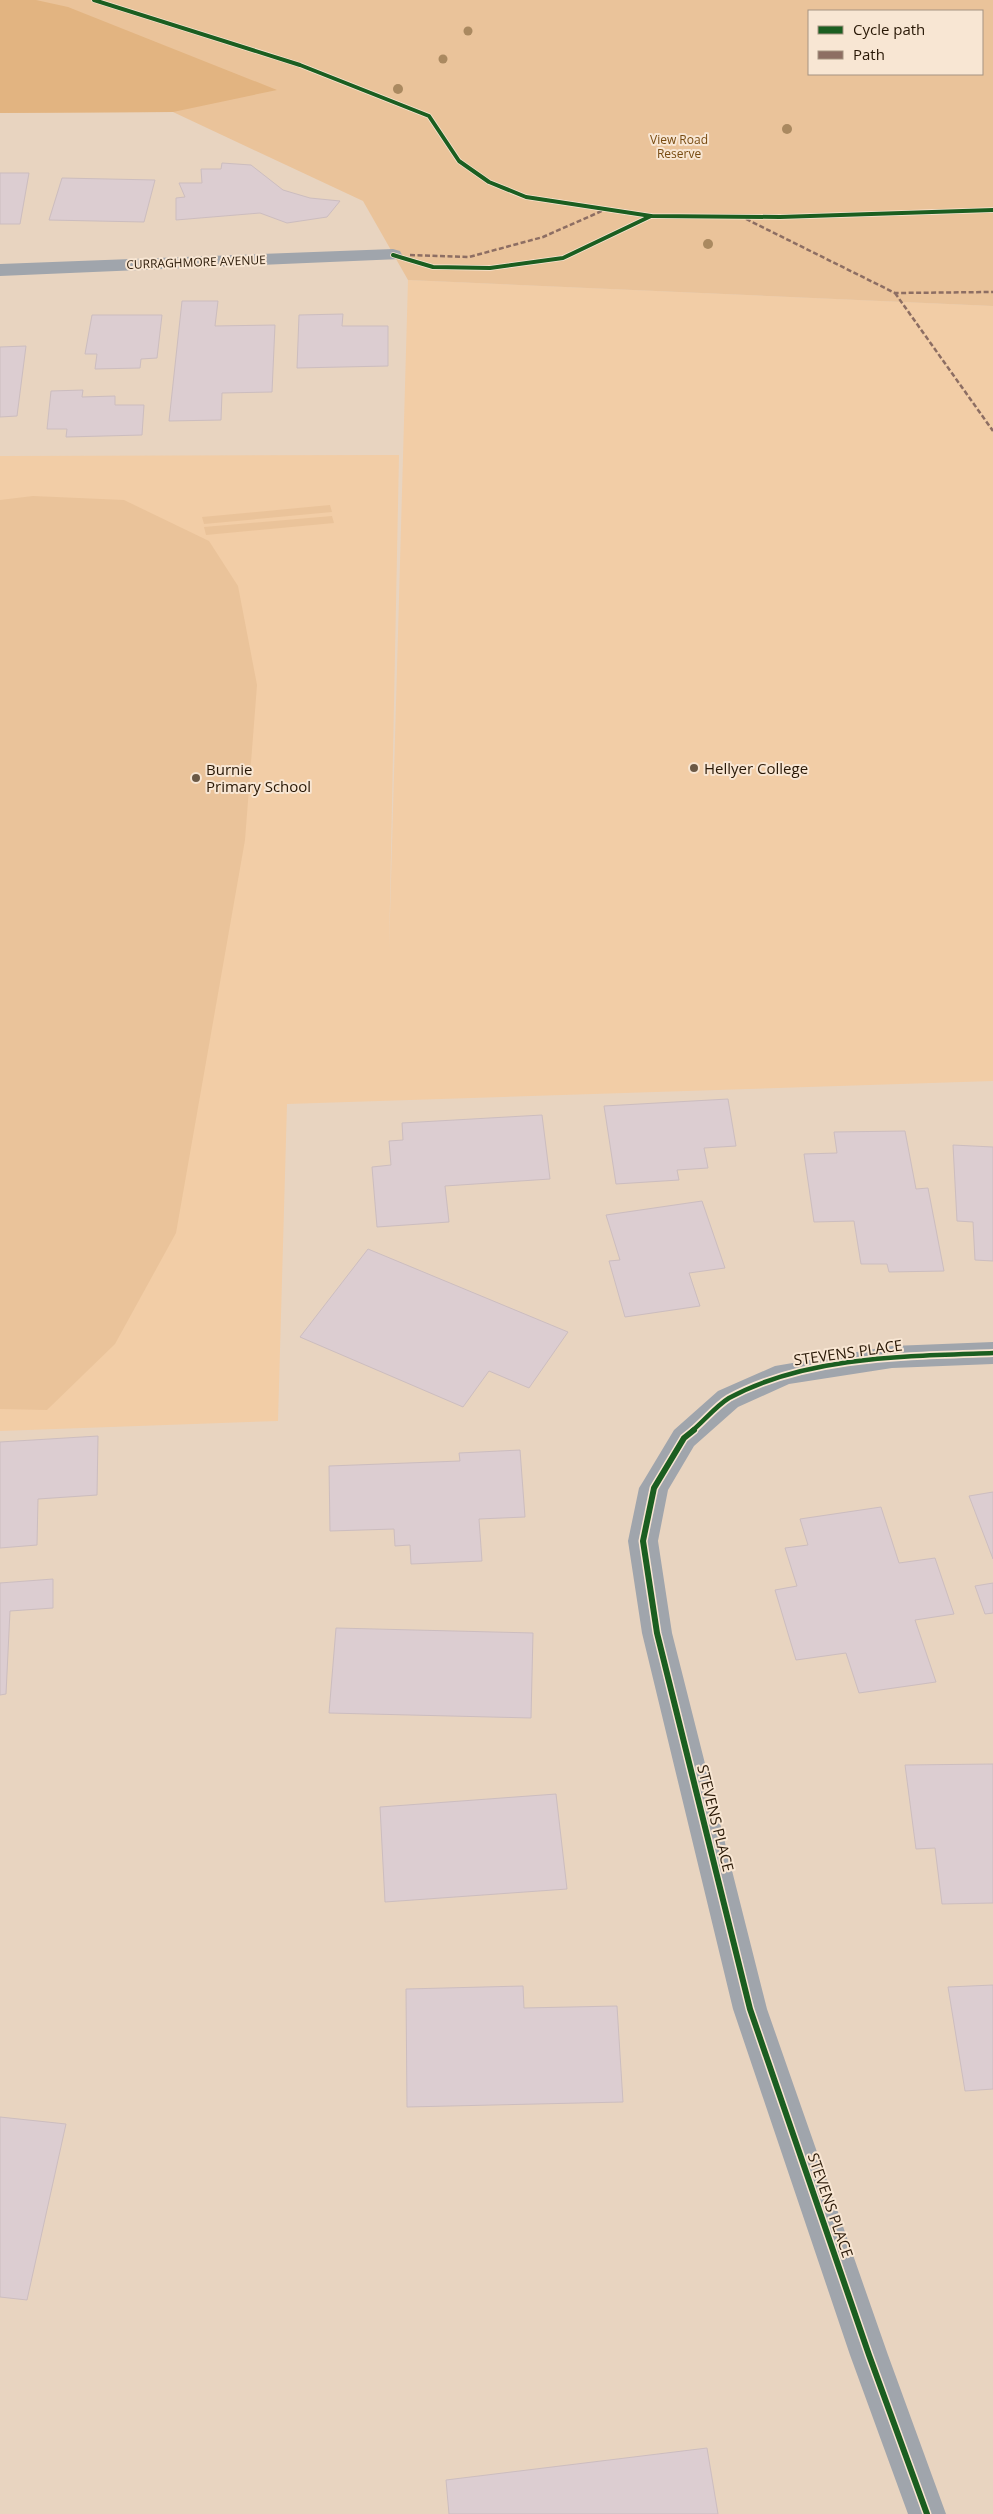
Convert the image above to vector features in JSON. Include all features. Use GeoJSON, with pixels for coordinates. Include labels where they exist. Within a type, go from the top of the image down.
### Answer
{"type":"FeatureCollection","features":[{"type":"Feature","properties":{"kind":"street","name":"CURRAGHMORE AVENUE"},"geometry":{"type":"LineString","coordinates":[[0,270],[393,255]]}},
{"type":"Feature","properties":{"kind":"street","name":"STEVENS PLACE"},"geometry":{"type":"LineString","coordinates":[[927,2514],[869,2355],[750,2009],[657,1633],[644,1541],[654,1488],[684,1438],[728,1399],[785,1374],[892,1357],[993,1353]]}},
{"type":"Feature","properties":{"kind":"shaded area"},"geometry":{"type":"Polygon","coordinates":[[[0,0],[36,0],[68,7],[277,90],[173,112],[0,113],[0,0]]]}},
{"type":"Feature","properties":{"kind":"shaded area"},"geometry":{"type":"Polygon","coordinates":[[[408,280],[993,306],[993,1081],[287,1104],[278,1421],[0,1431],[0,456],[399,455],[389,951],[408,280]]]}},
{"type":"Feature","properties":{"kind":"green space","name":"View Road Reserve"},"geometry":{"type":"Polygon","coordinates":[[[0,0],[993,0],[993,306],[408,280],[363,201],[173,112],[0,113],[0,0]]]}},
{"type":"Feature","properties":{"kind":"green space"},"geometry":{"type":"Polygon","coordinates":[[[33,496],[124,500],[209,541],[238,586],[257,685],[245,840],[176,1233],[115,1344],[47,1410],[0,1409],[0,500],[33,496]]]}},
{"type":"Feature","properties":{"kind":"green space"},"geometry":{"type":"Polygon","coordinates":[[[330,505],[332,512],[204,524],[202,517],[330,505]]]}},
{"type":"Feature","properties":{"kind":"green space"},"geometry":{"type":"Polygon","coordinates":[[[332,516],[334,523],[206,535],[204,527],[332,516]]]}},
{"type":"Feature","properties":{"kind":"building"},"geometry":{"type":"Polygon","coordinates":[[[222,163],[251,165],[283,190],[310,198],[340,201],[327,217],[287,223],[260,213],[176,220],[176,198],[185,197],[179,183],[202,183],[201,169],[221,169],[222,163]]]}},
{"type":"Feature","properties":{"kind":"building"},"geometry":{"type":"Polygon","coordinates":[[[0,173],[29,173],[20,224],[0,224],[0,173]]]}},
{"type":"Feature","properties":{"kind":"building"},"geometry":{"type":"Polygon","coordinates":[[[62,178],[155,180],[144,222],[49,220],[62,178]]]}},
{"type":"Feature","properties":{"kind":"building"},"geometry":{"type":"Polygon","coordinates":[[[182,301],[218,301],[215,326],[275,325],[272,392],[222,393],[221,420],[169,421],[182,301]]]}},
{"type":"Feature","properties":{"kind":"building"},"geometry":{"type":"Polygon","coordinates":[[[343,314],[342,326],[388,326],[388,366],[297,368],[299,315],[343,314]]]}},
{"type":"Feature","properties":{"kind":"building"},"geometry":{"type":"Polygon","coordinates":[[[92,315],[162,315],[157,358],[141,359],[140,368],[95,369],[97,354],[85,354],[92,315]]]}},
{"type":"Feature","properties":{"kind":"building"},"geometry":{"type":"Polygon","coordinates":[[[26,346],[17,416],[0,417],[0,347],[26,346]]]}},
{"type":"Feature","properties":{"kind":"building"},"geometry":{"type":"Polygon","coordinates":[[[83,390],[82,397],[115,396],[115,405],[144,405],[142,435],[66,437],[67,429],[47,429],[51,391],[83,390]]]}},
{"type":"Feature","properties":{"kind":"building"},"geometry":{"type":"Polygon","coordinates":[[[728,1099],[736,1146],[704,1148],[708,1168],[677,1170],[679,1180],[616,1184],[604,1106],[728,1099]]]}},
{"type":"Feature","properties":{"kind":"building"},"geometry":{"type":"Polygon","coordinates":[[[542,1115],[550,1179],[445,1186],[449,1222],[377,1227],[372,1167],[391,1165],[389,1141],[403,1140],[402,1123],[542,1115]]]}},
{"type":"Feature","properties":{"kind":"building"},"geometry":{"type":"Polygon","coordinates":[[[905,1131],[916,1189],[928,1188],[944,1271],[889,1272],[887,1264],[861,1264],[854,1221],[814,1222],[804,1154],[837,1153],[834,1132],[905,1131]]]}},
{"type":"Feature","properties":{"kind":"building"},"geometry":{"type":"Polygon","coordinates":[[[953,1145],[993,1147],[993,1261],[975,1260],[973,1222],[957,1221],[953,1145]]]}},
{"type":"Feature","properties":{"kind":"building"},"geometry":{"type":"Polygon","coordinates":[[[702,1201],[725,1268],[689,1273],[700,1306],[625,1317],[609,1261],[620,1260],[606,1215],[702,1201]]]}},
{"type":"Feature","properties":{"kind":"building"},"geometry":{"type":"Polygon","coordinates":[[[368,1249],[568,1332],[529,1388],[489,1371],[463,1407],[300,1337],[368,1249]]]}},
{"type":"Feature","properties":{"kind":"building"},"geometry":{"type":"Polygon","coordinates":[[[98,1436],[97,1495],[38,1499],[37,1545],[0,1548],[0,1442],[98,1436]]]}},
{"type":"Feature","properties":{"kind":"building"},"geometry":{"type":"Polygon","coordinates":[[[520,1450],[525,1517],[479,1519],[482,1561],[411,1564],[410,1545],[395,1546],[394,1529],[330,1531],[329,1466],[460,1461],[459,1453],[520,1450]]]}},
{"type":"Feature","properties":{"kind":"building"},"geometry":{"type":"Polygon","coordinates":[[[993,1492],[993,1559],[969,1496],[993,1492]]]}},
{"type":"Feature","properties":{"kind":"building"},"geometry":{"type":"Polygon","coordinates":[[[881,1507],[899,1563],[935,1558],[954,1614],[915,1620],[936,1682],[859,1693],[846,1653],[796,1660],[775,1590],[797,1586],[785,1548],[808,1545],[800,1519],[881,1507]]]}},
{"type":"Feature","properties":{"kind":"building"},"geometry":{"type":"Polygon","coordinates":[[[53,1579],[53,1608],[10,1611],[6,1694],[0,1695],[0,1583],[53,1579]]]}},
{"type":"Feature","properties":{"kind":"building"},"geometry":{"type":"Polygon","coordinates":[[[993,1583],[993,1613],[985,1614],[975,1586],[993,1583]]]}},
{"type":"Feature","properties":{"kind":"building"},"geometry":{"type":"Polygon","coordinates":[[[336,1628],[533,1633],[531,1718],[329,1713],[336,1628]]]}},
{"type":"Feature","properties":{"kind":"building"},"geometry":{"type":"Polygon","coordinates":[[[993,1764],[993,1903],[942,1904],[935,1848],[916,1849],[905,1765],[993,1764]]]}},
{"type":"Feature","properties":{"kind":"building"},"geometry":{"type":"Polygon","coordinates":[[[556,1794],[567,1889],[385,1902],[380,1807],[556,1794]]]}},
{"type":"Feature","properties":{"kind":"building"},"geometry":{"type":"Polygon","coordinates":[[[993,1985],[993,2089],[965,2091],[948,1987],[993,1985]]]}},
{"type":"Feature","properties":{"kind":"building"},"geometry":{"type":"Polygon","coordinates":[[[523,1986],[524,2008],[617,2006],[623,2102],[407,2107],[406,1989],[523,1986]]]}},
{"type":"Feature","properties":{"kind":"building"},"geometry":{"type":"Polygon","coordinates":[[[0,2117],[66,2124],[27,2300],[0,2297],[0,2117]]]}},
{"type":"Feature","properties":{"kind":"building"},"geometry":{"type":"Polygon","coordinates":[[[707,2448],[718,2514],[449,2514],[446,2480],[707,2448]]]}},
{"type":"Feature","properties":{"kind":"marked path"},"geometry":{"type":"LineString","coordinates":[[410,255],[469,257],[543,237],[604,210]]}},
{"type":"Feature","properties":{"kind":"marked path"},"geometry":{"type":"LineString","coordinates":[[746,219],[895,293],[993,292]]}},
{"type":"Feature","properties":{"kind":"marked path"},"geometry":{"type":"LineString","coordinates":[[895,293],[993,431]]}},
{"type":"Feature","properties":{"kind":"cycle path"},"geometry":{"type":"LineString","coordinates":[[94,0],[300,65],[429,116],[459,161],[489,182],[526,197],[651,216],[780,217],[993,210]]}},
{"type":"Feature","properties":{"kind":"cycle path"},"geometry":{"type":"LineString","coordinates":[[393,255],[433,267],[490,268],[563,258],[651,216]]}},
{"type":"Feature","properties":{"kind":"cycle path"},"geometry":{"type":"LineString","coordinates":[[927,2514],[869,2355],[750,2009],[657,1633],[643,1541],[654,1488],[684,1438],[728,1399],[785,1374],[892,1357],[993,1353]]}},
{"type":"Feature","properties":{"kind":"place","name":"Hellyer College"},"geometry":{"type":"Point","coordinates":[694,768]}},
{"type":"Feature","properties":{"kind":"place","name":"Burnie Primary School"},"geometry":{"type":"Point","coordinates":[196,778]}}]}
